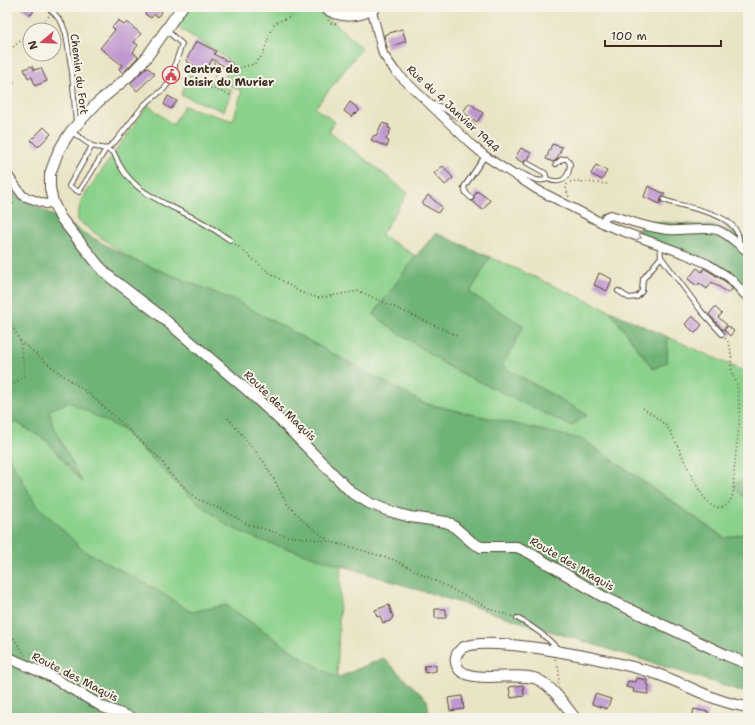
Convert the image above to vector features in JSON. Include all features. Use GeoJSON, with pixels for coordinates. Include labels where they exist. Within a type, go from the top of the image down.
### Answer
{"type":"FeatureCollection","features":[{"type":"Feature","properties":{"kind":"street","name":"Route des Maquis"},"geometry":{"type":"LineString","coordinates":[[182,7],[146,58],[134,71],[97,103],[73,128],[58,152],[50,174],[50,188],[53,202],[60,217],[99,266],[111,278],[157,313],[247,390],[282,422],[351,492],[389,511],[410,517],[451,524],[473,543],[481,547],[517,547],[602,596],[748,664]]}},
{"type":"Feature","properties":{"kind":"street"},"geometry":{"type":"LineString","coordinates":[[323,7],[334,14],[343,16],[361,15],[373,8]]}},
{"type":"Feature","properties":{"kind":"street","name":"Rue du 4 Janvier 1944"},"geometry":{"type":"LineString","coordinates":[[373,8],[383,54],[395,71],[485,156],[536,189],[614,228],[660,244],[708,264],[730,278],[748,298]]}},
{"type":"Feature","properties":{"kind":"street"},"geometry":{"type":"LineString","coordinates":[[361,15],[376,26]]}},
{"type":"Feature","properties":{"kind":"street"},"geometry":{"type":"LineString","coordinates":[[7,174],[24,196],[46,204],[53,202]]}},
{"type":"Feature","properties":{"kind":"street"},"geometry":{"type":"LineString","coordinates":[[603,222],[606,217],[610,215],[639,225],[658,229],[714,230],[723,233],[748,252]]}},
{"type":"Feature","properties":{"kind":"street"},"geometry":{"type":"LineString","coordinates":[[575,718],[556,694],[546,685],[531,678],[514,676],[474,676],[464,674],[459,669],[455,660],[456,655],[461,648],[471,644],[501,644],[557,651],[658,674],[712,698],[748,707]]}},
{"type":"Feature","properties":{"kind":"street","name":"Route des Maquis"},"geometry":{"type":"LineString","coordinates":[[7,657],[50,676],[103,707],[132,718]]}},
{"type":"Feature","properties":{"kind":"lane","name":"Chemin du Fort"},"geometry":{"type":"LineString","coordinates":[[47,7],[54,12],[62,22],[68,44],[72,79],[73,128]]}},
{"type":"Feature","properties":{"kind":"lane"},"geometry":{"type":"LineString","coordinates":[[92,146],[69,186],[79,192],[106,149],[114,142],[144,105],[164,90],[175,75],[175,64],[182,44],[166,30]]}},
{"type":"Feature","properties":{"kind":"lane"},"geometry":{"type":"LineString","coordinates":[[430,104],[439,106],[473,126]]}},
{"type":"Feature","properties":{"kind":"lane"},"geometry":{"type":"LineString","coordinates":[[73,128],[92,146],[106,149],[114,153],[118,165],[139,189],[198,220],[230,240]]}},
{"type":"Feature","properties":{"kind":"lane"},"geometry":{"type":"LineString","coordinates":[[471,198],[465,191],[465,185],[485,156]]}},
{"type":"Feature","properties":{"kind":"lane"},"geometry":{"type":"LineString","coordinates":[[515,176],[518,172],[539,180],[545,181],[547,179],[554,182],[560,181],[569,173],[570,164],[567,159],[564,159],[556,164]]}},
{"type":"Feature","properties":{"kind":"lane"},"geometry":{"type":"LineString","coordinates":[[527,163],[543,171],[547,179]]}},
{"type":"Feature","properties":{"kind":"lane"},"geometry":{"type":"LineString","coordinates":[[664,200],[706,211],[725,219],[739,234],[739,246]]}},
{"type":"Feature","properties":{"kind":"lane"},"geometry":{"type":"LineString","coordinates":[[660,244],[661,257],[702,312],[722,334]]}},
{"type":"Feature","properties":{"kind":"lane"},"geometry":{"type":"LineString","coordinates":[[618,291],[629,298],[637,297],[642,291],[643,279],[661,257]]}},
{"type":"Feature","properties":{"kind":"lane"},"geometry":{"type":"LineString","coordinates":[[517,618],[547,636],[557,651]]}},
{"type":"Feature","properties":{"kind":"path"},"geometry":{"type":"LineString","coordinates":[[214,63],[228,71],[254,64],[263,55],[271,29],[275,23],[288,18],[296,12],[299,7]]}},
{"type":"Feature","properties":{"kind":"path"},"geometry":{"type":"LineString","coordinates":[[42,22],[54,12]]}},
{"type":"Feature","properties":{"kind":"path"},"geometry":{"type":"LineString","coordinates":[[7,52],[22,40]]}},
{"type":"Feature","properties":{"kind":"path"},"geometry":{"type":"LineString","coordinates":[[210,88],[220,66]]}},
{"type":"Feature","properties":{"kind":"path"},"geometry":{"type":"LineString","coordinates":[[175,75],[230,95]]}},
{"type":"Feature","properties":{"kind":"path"},"geometry":{"type":"LineString","coordinates":[[571,198],[567,193],[566,187],[571,181],[608,184]]}},
{"type":"Feature","properties":{"kind":"path"},"geometry":{"type":"LineString","coordinates":[[7,213],[10,214],[7,206],[14,205],[10,199],[19,200],[24,196]]}},
{"type":"Feature","properties":{"kind":"path"},"geometry":{"type":"LineString","coordinates":[[230,240],[267,271],[300,292],[318,298],[359,291],[458,336]]}},
{"type":"Feature","properties":{"kind":"path"},"geometry":{"type":"LineString","coordinates":[[7,315],[20,340],[24,367],[24,376],[15,384],[7,386]]}},
{"type":"Feature","properties":{"kind":"path"},"geometry":{"type":"LineString","coordinates":[[643,408],[667,427],[674,438],[695,485],[712,507],[719,508],[726,505],[732,498],[734,491],[739,404],[737,384],[732,374],[730,342],[722,334]]}},
{"type":"Feature","properties":{"kind":"path"},"geometry":{"type":"LineString","coordinates":[[20,340],[57,371],[88,393],[113,415],[161,460],[170,474],[197,499],[223,510],[247,524],[287,536],[330,541],[392,559],[493,610],[517,618]]}},
{"type":"Feature","properties":{"kind":"path"},"geometry":{"type":"LineString","coordinates":[[228,418],[264,462],[288,505],[308,525],[330,541]]}},
{"type":"Feature","properties":{"kind":"path"},"geometry":{"type":"LineString","coordinates":[[7,628],[26,656]]}},
{"type":"Feature","properties":{"kind":"path"},"geometry":{"type":"LineString","coordinates":[[556,694],[560,678],[557,651]]}},
{"type":"Feature","properties":{"kind":"green space"},"geometry":{"type":"Polygon","coordinates":[[[191,7],[317,7],[362,48],[315,108],[335,122],[329,131],[408,193],[381,235],[416,256],[373,315],[571,426],[586,414],[502,366],[469,292],[490,257],[610,311],[653,369],[667,362],[668,337],[748,373],[748,476],[733,486],[748,501],[748,533],[725,538],[584,440],[423,403],[236,301],[129,258],[77,220],[81,200],[148,105],[173,125],[184,106],[233,121],[242,91],[222,82],[232,64],[216,51],[174,25],[182,13],[191,7]]]}},
{"type":"Feature","properties":{"kind":"green space"},"geometry":{"type":"Polygon","coordinates":[[[189,74],[232,90],[224,111],[181,95],[189,74]]]}},
{"type":"Feature","properties":{"kind":"green space"},"geometry":{"type":"Polygon","coordinates":[[[13,193],[129,258],[236,301],[423,403],[584,440],[724,538],[748,533],[748,693],[260,540],[228,526],[190,496],[121,429],[69,402],[49,410],[52,423],[82,482],[47,441],[16,422],[7,425],[7,194],[13,193]]]}},
{"type":"Feature","properties":{"kind":"green space"},"geometry":{"type":"Polygon","coordinates":[[[642,221],[717,226],[748,238],[748,303],[727,277],[637,234],[642,221]]]}},
{"type":"Feature","properties":{"kind":"green space"},"geometry":{"type":"Polygon","coordinates":[[[436,233],[490,257],[470,293],[524,326],[502,366],[587,415],[571,426],[449,367],[373,315],[416,256],[436,233]]]}},
{"type":"Feature","properties":{"kind":"green space"},"geometry":{"type":"Polygon","coordinates":[[[610,311],[668,337],[667,362],[653,369],[610,311]]]}},
{"type":"Feature","properties":{"kind":"green space"},"geometry":{"type":"Polygon","coordinates":[[[69,402],[121,429],[190,496],[260,540],[341,565],[337,678],[304,659],[226,605],[191,612],[150,586],[83,550],[35,503],[7,454],[7,425],[16,422],[47,441],[80,480],[52,423],[49,410],[69,402]]]}},
{"type":"Feature","properties":{"kind":"green space"},"geometry":{"type":"Polygon","coordinates":[[[7,454],[35,503],[83,550],[150,586],[191,612],[226,605],[304,659],[337,678],[383,658],[427,700],[430,718],[7,718],[7,454]]]}},
{"type":"Feature","properties":{"kind":"green space"},"geometry":{"type":"Polygon","coordinates":[[[748,476],[748,501],[733,486],[748,476]]]}},
{"type":"Feature","properties":{"kind":"building"},"geometry":{"type":"Polygon","coordinates":[[[20,7],[36,7],[31,15],[20,7]]]}},
{"type":"Feature","properties":{"kind":"building"},"geometry":{"type":"Polygon","coordinates":[[[150,7],[164,7],[158,17],[154,14],[151,18],[145,14],[150,7]]]}},
{"type":"Feature","properties":{"kind":"building"},"geometry":{"type":"Polygon","coordinates":[[[119,20],[124,25],[127,22],[141,34],[134,42],[138,45],[133,52],[138,57],[123,73],[119,69],[122,65],[100,48],[115,30],[112,27],[119,20]]]}},
{"type":"Feature","properties":{"kind":"building"},"geometry":{"type":"Polygon","coordinates":[[[402,29],[406,41],[387,48],[384,35],[402,29]]]}},
{"type":"Feature","properties":{"kind":"building"},"geometry":{"type":"Polygon","coordinates":[[[196,41],[216,51],[214,54],[232,64],[229,69],[212,59],[206,72],[186,61],[196,41]]]}},
{"type":"Feature","properties":{"kind":"building"},"geometry":{"type":"Polygon","coordinates":[[[32,66],[34,70],[41,68],[47,81],[35,86],[32,77],[28,78],[24,69],[32,66]]]}},
{"type":"Feature","properties":{"kind":"building"},"geometry":{"type":"Polygon","coordinates":[[[147,67],[155,74],[137,91],[130,83],[147,67]]]}},
{"type":"Feature","properties":{"kind":"building"},"geometry":{"type":"Polygon","coordinates":[[[7,76],[14,82],[7,90],[7,76]]]}},
{"type":"Feature","properties":{"kind":"building"},"geometry":{"type":"Polygon","coordinates":[[[168,96],[177,101],[171,109],[164,104],[168,96]]]}},
{"type":"Feature","properties":{"kind":"building"},"geometry":{"type":"Polygon","coordinates":[[[350,102],[358,108],[359,111],[352,117],[344,111],[350,102]]]}},
{"type":"Feature","properties":{"kind":"building"},"geometry":{"type":"Polygon","coordinates":[[[469,103],[483,113],[477,122],[463,112],[469,103]]]}},
{"type":"Feature","properties":{"kind":"building"},"geometry":{"type":"Polygon","coordinates":[[[382,123],[389,125],[388,128],[391,129],[386,140],[389,141],[387,147],[371,140],[374,135],[376,136],[382,123]]]}},
{"type":"Feature","properties":{"kind":"building"},"geometry":{"type":"Polygon","coordinates":[[[44,127],[51,134],[38,147],[31,140],[44,127]]]}},
{"type":"Feature","properties":{"kind":"building"},"geometry":{"type":"Polygon","coordinates":[[[552,144],[562,147],[557,159],[553,162],[546,159],[552,144]]]}},
{"type":"Feature","properties":{"kind":"building"},"geometry":{"type":"Polygon","coordinates":[[[521,148],[531,153],[528,160],[525,160],[524,163],[515,158],[521,148]]]}},
{"type":"Feature","properties":{"kind":"building"},"geometry":{"type":"Polygon","coordinates":[[[596,165],[607,171],[602,180],[591,174],[596,165]]]}},
{"type":"Feature","properties":{"kind":"building"},"geometry":{"type":"Polygon","coordinates":[[[443,166],[453,178],[445,185],[434,173],[443,166]]]}},
{"type":"Feature","properties":{"kind":"building"},"geometry":{"type":"Polygon","coordinates":[[[648,186],[665,194],[661,199],[660,204],[644,197],[648,186]]]}},
{"type":"Feature","properties":{"kind":"building"},"geometry":{"type":"Polygon","coordinates":[[[477,191],[490,200],[483,210],[472,201],[477,191]]]}},
{"type":"Feature","properties":{"kind":"building"},"geometry":{"type":"Polygon","coordinates":[[[428,195],[442,207],[438,213],[422,204],[428,195]]]}},
{"type":"Feature","properties":{"kind":"building"},"geometry":{"type":"Polygon","coordinates":[[[697,268],[702,272],[704,268],[726,282],[733,289],[728,293],[712,282],[707,289],[699,283],[697,286],[688,279],[697,268]]]}},
{"type":"Feature","properties":{"kind":"building"},"geometry":{"type":"Polygon","coordinates":[[[599,273],[612,279],[607,291],[594,285],[599,273]]]}},
{"type":"Feature","properties":{"kind":"building"},"geometry":{"type":"Polygon","coordinates":[[[715,307],[722,314],[718,317],[727,325],[723,330],[709,314],[715,307]]]}},
{"type":"Feature","properties":{"kind":"building"},"geometry":{"type":"Polygon","coordinates":[[[692,316],[702,325],[695,333],[685,324],[692,316]]]}},
{"type":"Feature","properties":{"kind":"building"},"geometry":{"type":"Polygon","coordinates":[[[728,326],[734,331],[730,336],[724,330],[728,326]]]}},
{"type":"Feature","properties":{"kind":"building"},"geometry":{"type":"Polygon","coordinates":[[[389,605],[393,617],[390,621],[383,623],[380,616],[377,617],[375,610],[389,605]]]}},
{"type":"Feature","properties":{"kind":"building"},"geometry":{"type":"Polygon","coordinates":[[[435,609],[446,609],[446,618],[435,618],[435,609]]]}},
{"type":"Feature","properties":{"kind":"building"},"geometry":{"type":"Polygon","coordinates":[[[436,665],[436,671],[425,673],[424,666],[436,665]]]}},
{"type":"Feature","properties":{"kind":"building"},"geometry":{"type":"Polygon","coordinates":[[[637,678],[647,680],[646,684],[649,685],[648,694],[633,692],[634,689],[626,687],[628,681],[636,682],[637,678]]]}},
{"type":"Feature","properties":{"kind":"building"},"geometry":{"type":"Polygon","coordinates":[[[523,685],[524,696],[511,698],[509,687],[523,685]]]}},
{"type":"Feature","properties":{"kind":"building"},"geometry":{"type":"Polygon","coordinates":[[[595,694],[611,699],[607,709],[592,704],[595,694]]]}},
{"type":"Feature","properties":{"kind":"building"},"geometry":{"type":"Polygon","coordinates":[[[462,696],[464,709],[450,711],[448,698],[462,696]]]}},
{"type":"Feature","properties":{"kind":"building"},"geometry":{"type":"Polygon","coordinates":[[[694,709],[709,712],[707,718],[692,718],[694,709]]]}},
{"type":"Feature","properties":{"kind":"place","name":"Centre de loisir du Murier"},"geometry":{"type":"Point","coordinates":[171,75]}}]}
